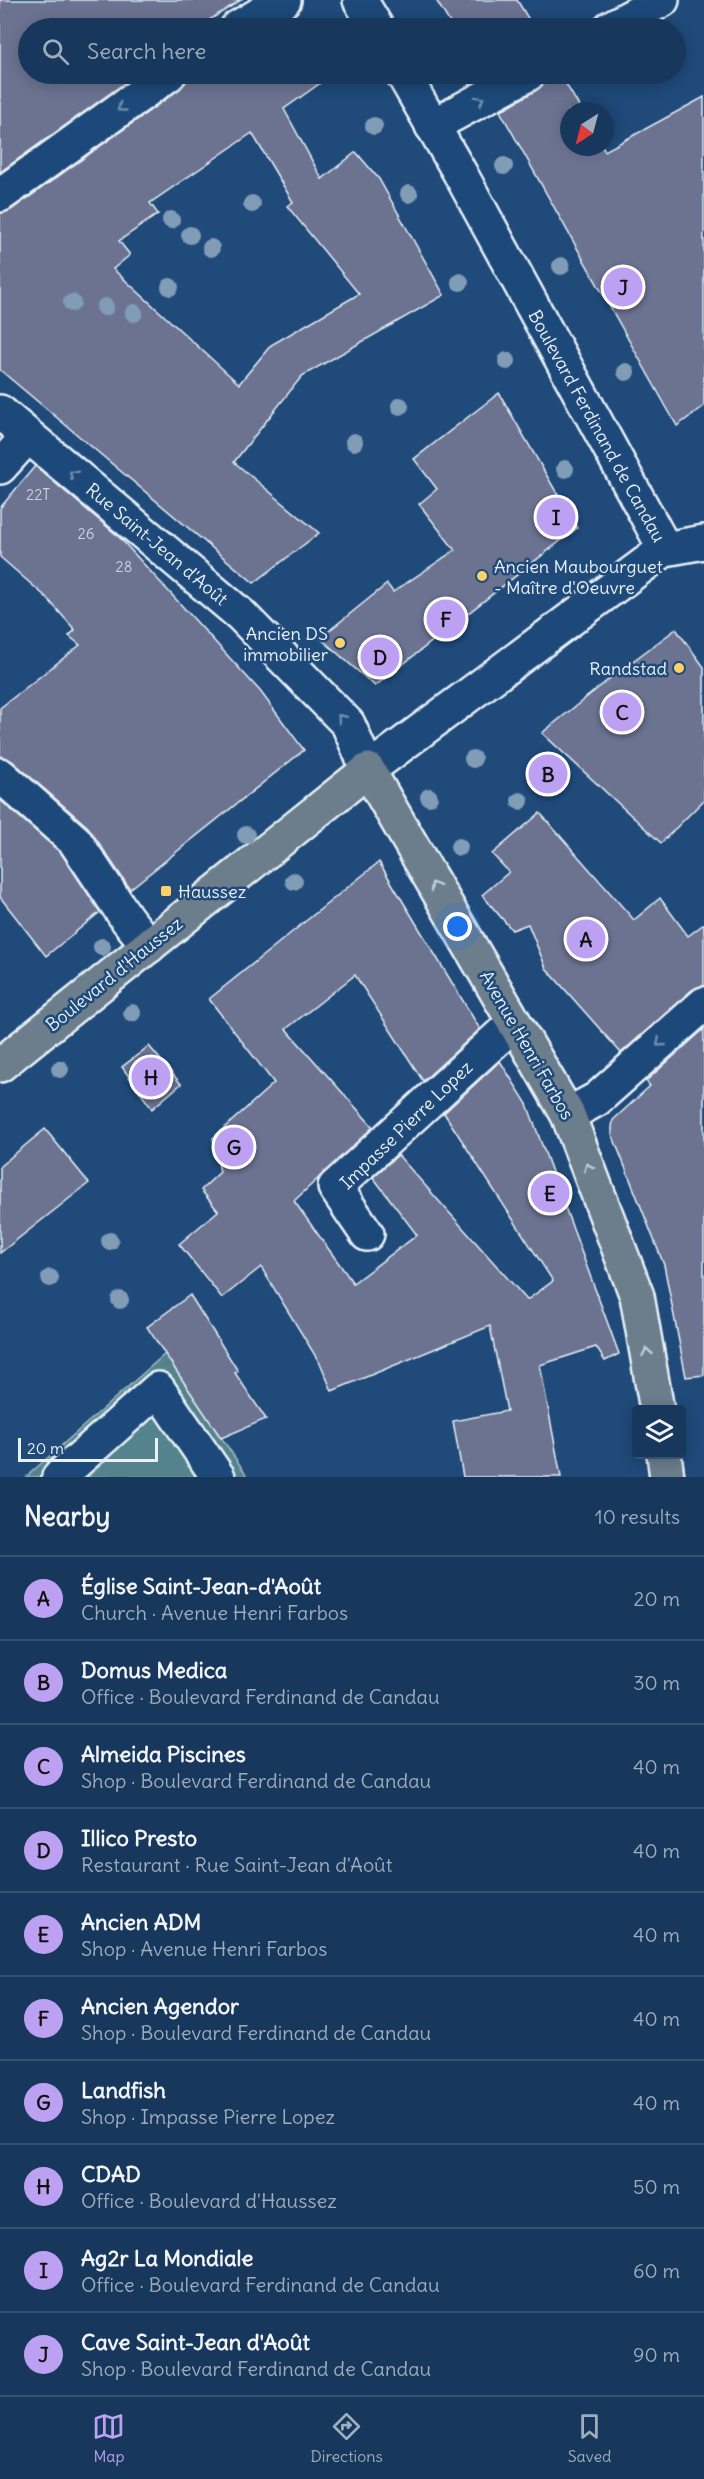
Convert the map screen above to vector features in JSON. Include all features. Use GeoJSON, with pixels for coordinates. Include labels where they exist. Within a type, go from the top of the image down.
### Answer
{"type":"FeatureCollection","features":[{"type":"Feature","properties":{"kind":"main road","name":"Boulevard d'Haussez"},"geometry":{"type":"LineString","coordinates":[[0,1065],[368,770]]}},
{"type":"Feature","properties":{"kind":"main road","name":"Avenue Henri Farbos"},"geometry":{"type":"LineString","coordinates":[[368,770],[568,1115],[637,1296],[656,1405]]}},
{"type":"Feature","properties":{"kind":"street"},"geometry":{"type":"LineString","coordinates":[[254,18],[284,0]]}},
{"type":"Feature","properties":{"kind":"street"},"geometry":{"type":"LineString","coordinates":[[360,0],[371,18]]}},
{"type":"Feature","properties":{"kind":"street"},"geometry":{"type":"LineString","coordinates":[[629,18],[662,0]]}},
{"type":"Feature","properties":{"kind":"street"},"geometry":{"type":"LineString","coordinates":[[0,195],[155,84]]}},
{"type":"Feature","properties":{"kind":"street","name":"Boulevard Ferdinand de Candau"},"geometry":{"type":"LineString","coordinates":[[368,770],[665,549],[409,84]]}},
{"type":"Feature","properties":{"kind":"street"},"geometry":{"type":"LineString","coordinates":[[432,126],[510,84]]}},
{"type":"Feature","properties":{"kind":"street","name":"Rue Saint-Jean d'Août"},"geometry":{"type":"LineString","coordinates":[[0,412],[241,615],[348,724],[368,770]]}},
{"type":"Feature","properties":{"kind":"street"},"geometry":{"type":"LineString","coordinates":[[0,467],[28,436]]}},
{"type":"Feature","properties":{"kind":"street"},"geometry":{"type":"LineString","coordinates":[[665,549],[704,542]]}},
{"type":"Feature","properties":{"kind":"street"},"geometry":{"type":"LineString","coordinates":[[0,775],[75,841],[127,919],[149,946]]}},
{"type":"Feature","properties":{"kind":"street"},"geometry":{"type":"LineString","coordinates":[[568,1115],[597,1099],[704,1004]]}},
{"type":"Feature","properties":{"kind":"street","name":"Impasse Pierre Lopez"},"geometry":{"type":"LineString","coordinates":[[367,1234],[335,1187],[514,1023]]}},
{"type":"Feature","properties":{"kind":"street"},"geometry":{"type":"LineString","coordinates":[[59,1477],[158,1389],[209,1474]]}},
{"type":"Feature","properties":{"kind":"green space"},"geometry":{"type":"Polygon","coordinates":[[[165,1354],[248,1477],[26,1477],[165,1354]]]}},
{"type":"Feature","properties":{"kind":"building"},"geometry":{"type":"Polygon","coordinates":[[[0,0],[241,0],[213,18],[18,18],[18,84],[123,84],[0,172],[0,0]]]}},
{"type":"Feature","properties":{"kind":"building"},"geometry":{"type":"Polygon","coordinates":[[[436,0],[517,0],[528,18],[447,18],[436,0]]]}},
{"type":"Feature","properties":{"kind":"building"},"geometry":{"type":"Polygon","coordinates":[[[184,84],[319,84],[284,109],[322,179],[356,152],[379,179],[444,295],[302,376],[234,462],[319,533],[254,583],[0,370],[0,213],[11,210],[184,84]],[[252,133],[150,203],[158,214],[119,241],[130,255],[113,269],[239,384],[271,345],[359,294],[287,206],[293,202],[252,133]]]}},
{"type":"Feature","properties":{"kind":"building"},"geometry":{"type":"Polygon","coordinates":[[[543,84],[566,84],[577,102],[560,102],[560,156],[614,156],[614,146],[704,97],[704,406],[677,426],[500,111],[537,90],[543,84]]]}},
{"type":"Feature","properties":{"kind":"building"},"geometry":{"type":"Polygon","coordinates":[[[499,393],[577,528],[375,686],[320,638],[387,584],[393,592],[455,550],[419,504],[437,489],[414,459],[499,393]]]}},
{"type":"Feature","properties":{"kind":"building"},"geometry":{"type":"Polygon","coordinates":[[[35,466],[118,536],[260,691],[304,750],[130,889],[88,827],[12,761],[0,757],[0,708],[80,645],[69,636],[75,630],[46,597],[0,557],[0,508],[35,466]]]}},
{"type":"Feature","properties":{"kind":"building"},"geometry":{"type":"Polygon","coordinates":[[[676,629],[704,667],[704,800],[661,843],[542,733],[676,629]]]}},
{"type":"Feature","properties":{"kind":"building"},"geometry":{"type":"Polygon","coordinates":[[[0,800],[61,853],[100,912],[46,956],[0,897],[0,800]]]}},
{"type":"Feature","properties":{"kind":"building"},"geometry":{"type":"Polygon","coordinates":[[[540,813],[634,920],[660,898],[688,936],[704,924],[704,986],[692,990],[621,1053],[546,968],[528,924],[512,930],[482,895],[509,872],[492,854],[540,813]]]}},
{"type":"Feature","properties":{"kind":"building"},"geometry":{"type":"Polygon","coordinates":[[[379,862],[480,1029],[423,1081],[355,975],[286,1029],[373,1127],[294,1201],[353,1283],[417,1235],[373,1177],[398,1155],[527,1300],[553,1281],[444,1113],[500,1061],[527,1104],[619,1354],[605,1361],[596,1347],[540,1365],[561,1477],[463,1477],[453,1421],[507,1411],[490,1326],[332,1391],[321,1365],[261,1267],[222,1298],[179,1244],[218,1211],[201,1190],[220,1172],[213,1138],[274,1083],[209,999],[379,862]]]}},
{"type":"Feature","properties":{"kind":"building"},"geometry":{"type":"Polygon","coordinates":[[[704,1029],[704,1375],[686,1377],[664,1265],[612,1134],[612,1128],[613,1120],[650,1086],[646,1081],[704,1029]]]}},
{"type":"Feature","properties":{"kind":"building"},"geometry":{"type":"Polygon","coordinates":[[[149,1046],[181,1084],[152,1109],[122,1067],[149,1046]]]}},
{"type":"Feature","properties":{"kind":"building"},"geometry":{"type":"Polygon","coordinates":[[[45,1129],[89,1183],[0,1253],[0,1166],[45,1129]]]}},
{"type":"Feature","properties":{"kind":"building"},"geometry":{"type":"Polygon","coordinates":[[[190,1295],[238,1371],[235,1373],[266,1419],[221,1438],[147,1327],[190,1295]]]}},
{"type":"Feature","properties":{"kind":"place","name":"Cave Saint-Jean d'Août"},"geometry":{"type":"Point","coordinates":[623,287]}},
{"type":"Feature","properties":{"kind":"place","name":"Ag2r La Mondiale"},"geometry":{"type":"Point","coordinates":[556,517]}},
{"type":"Feature","properties":{"kind":"place","name":"Ancien Maubourguet - Maître d'Oeuvre"},"geometry":{"type":"Point","coordinates":[482,576]}},
{"type":"Feature","properties":{"kind":"place","name":"Ancien Agendor"},"geometry":{"type":"Point","coordinates":[446,619]}},
{"type":"Feature","properties":{"kind":"place","name":"Ancien DS immobilier"},"geometry":{"type":"Point","coordinates":[340,643]}},
{"type":"Feature","properties":{"kind":"place","name":"Illico Presto"},"geometry":{"type":"Point","coordinates":[380,657]}},
{"type":"Feature","properties":{"kind":"place","name":"Randstad"},"geometry":{"type":"Point","coordinates":[679,668]}},
{"type":"Feature","properties":{"kind":"place","name":"Almeida Piscines"},"geometry":{"type":"Point","coordinates":[622,712]}},
{"type":"Feature","properties":{"kind":"place","name":"Domus Medica"},"geometry":{"type":"Point","coordinates":[548,774]}},
{"type":"Feature","properties":{"kind":"place","name":"Haussez"},"geometry":{"type":"Point","coordinates":[166,891]}},
{"type":"Feature","properties":{"kind":"place","name":"Église Saint-Jean-d'Août"},"geometry":{"type":"Point","coordinates":[586,939]}},
{"type":"Feature","properties":{"kind":"place","name":"CDAD"},"geometry":{"type":"Point","coordinates":[151,1077]}},
{"type":"Feature","properties":{"kind":"place","name":"Landfish"},"geometry":{"type":"Point","coordinates":[234,1147]}},
{"type":"Feature","properties":{"kind":"place","name":"Ancien ADM"},"geometry":{"type":"Point","coordinates":[550,1193]}}]}
